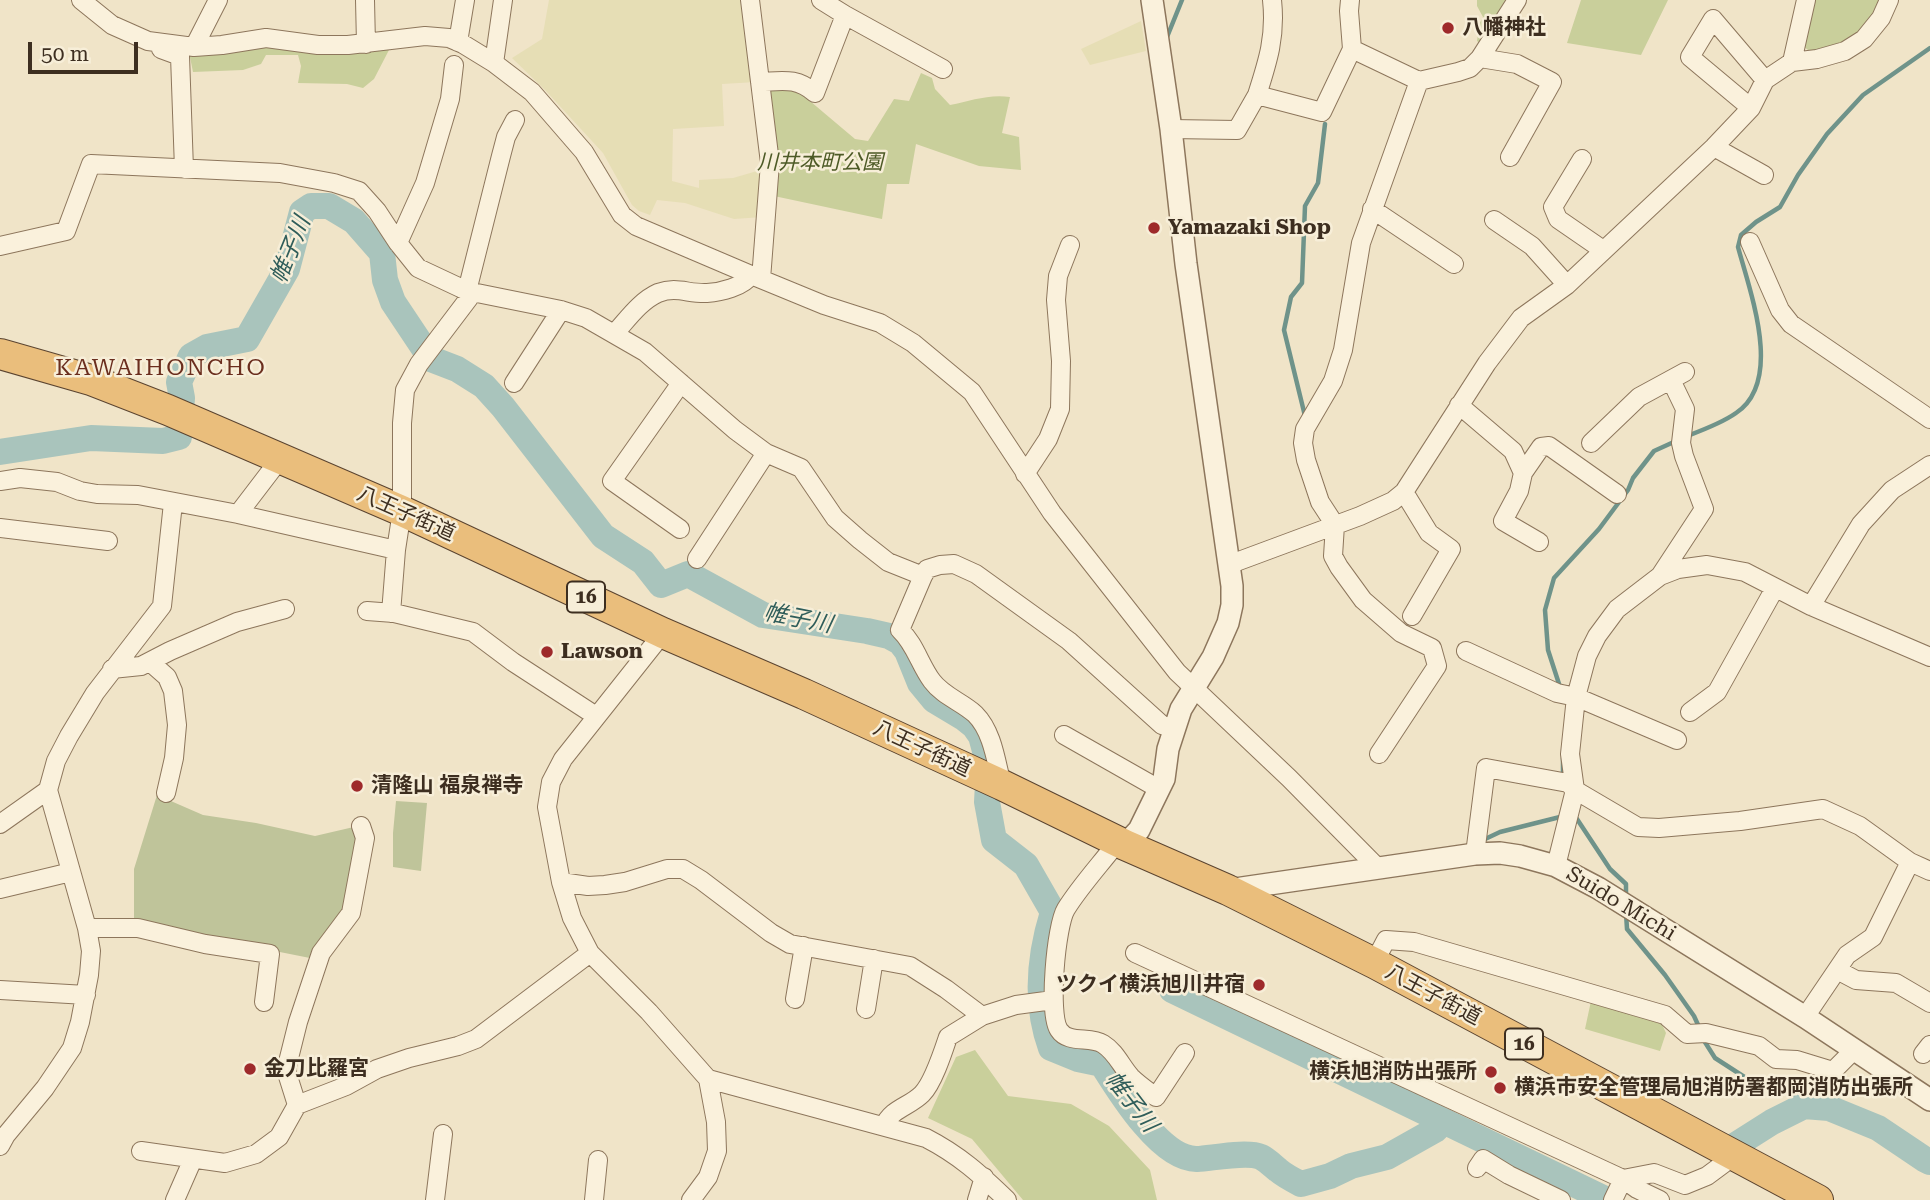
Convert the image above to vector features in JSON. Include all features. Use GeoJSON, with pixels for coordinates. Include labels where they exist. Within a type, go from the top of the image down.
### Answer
{"type":"FeatureCollection","features":[{"type":"Feature","properties":{"kind":"highway","name":"八王子街道"},"geometry":{"type":"LineString","coordinates":[[0,354],[91,380],[179,414],[402,511],[663,633],[804,694],[992,781],[1228,891],[1374,963],[1818,1200]]}},
{"type":"Feature","properties":{"kind":"street"},"geometry":{"type":"LineString","coordinates":[[81,0],[112,25],[148,41],[194,47],[266,38],[318,45],[366,44],[425,36],[449,38],[494,63],[532,92],[584,152],[622,215],[636,226],[824,305],[880,323],[913,343],[972,392],[1052,513],[1177,672],[1289,778],[1377,867]]}},
{"type":"Feature","properties":{"kind":"street"},"geometry":{"type":"LineString","coordinates":[[194,47],[218,0]]}},
{"type":"Feature","properties":{"kind":"street"},"geometry":{"type":"LineString","coordinates":[[365,0],[366,44]]}},
{"type":"Feature","properties":{"kind":"street"},"geometry":{"type":"LineString","coordinates":[[458,42],[465,0]]}},
{"type":"Feature","properties":{"kind":"street"},"geometry":{"type":"LineString","coordinates":[[494,63],[503,0]]}},
{"type":"Feature","properties":{"kind":"street"},"geometry":{"type":"LineString","coordinates":[[750,0],[770,163],[756,277]]}},
{"type":"Feature","properties":{"kind":"street"},"geometry":{"type":"LineString","coordinates":[[821,0],[943,69]]}},
{"type":"Feature","properties":{"kind":"street"},"geometry":{"type":"LineString","coordinates":[[1152,0],[1232,586],[1232,605],[1228,624],[1213,657],[1181,709],[1173,728],[1164,779],[1139,830],[1125,845],[1112,849],[1064,911],[1043,1001],[1059,1031],[1070,1038],[1092,1039],[1104,1044],[1131,1076],[1156,1097],[1185,1053]]}},
{"type":"Feature","properties":{"kind":"street"},"geometry":{"type":"LineString","coordinates":[[1171,129],[1237,130],[1257,95],[1269,58],[1275,22],[1272,0]]}},
{"type":"Feature","properties":{"kind":"street"},"geometry":{"type":"LineString","coordinates":[[1257,95],[1322,112],[1352,49],[1350,0]]}},
{"type":"Feature","properties":{"kind":"street"},"geometry":{"type":"LineString","coordinates":[[1352,49],[1419,81],[1458,72],[1470,68],[1480,58],[1517,0]]}},
{"type":"Feature","properties":{"kind":"street"},"geometry":{"type":"LineString","coordinates":[[1792,62],[1806,0]]}},
{"type":"Feature","properties":{"kind":"street"},"geometry":{"type":"LineString","coordinates":[[1228,565],[1360,516],[1392,501],[1404,492],[1459,405],[1521,318],[1567,285],[1714,146],[1751,108],[1765,80],[1792,62],[1817,59],[1845,51],[1864,39],[1881,18],[1889,0]]}},
{"type":"Feature","properties":{"kind":"street"},"geometry":{"type":"LineString","coordinates":[[760,82],[794,80],[815,93],[845,15]]}},
{"type":"Feature","properties":{"kind":"street"},"geometry":{"type":"LineString","coordinates":[[1751,108],[1690,57],[1713,19],[1765,80]]}},
{"type":"Feature","properties":{"kind":"street"},"geometry":{"type":"LineString","coordinates":[[156,43],[180,56],[184,169]]}},
{"type":"Feature","properties":{"kind":"street"},"geometry":{"type":"LineString","coordinates":[[1480,58],[1517,64],[1552,82],[1510,157]]}},
{"type":"Feature","properties":{"kind":"street"},"geometry":{"type":"LineString","coordinates":[[398,243],[425,183],[450,99],[454,65]]}},
{"type":"Feature","properties":{"kind":"street"},"geometry":{"type":"LineString","coordinates":[[1379,754],[1437,666],[1432,648],[1402,633],[1363,600],[1339,567],[1333,556],[1335,525],[1320,502],[1303,443],[1305,429],[1333,381],[1343,350],[1361,243],[1419,81]]}},
{"type":"Feature","properties":{"kind":"street"},"geometry":{"type":"LineString","coordinates":[[393,614],[396,550],[402,511],[402,423],[405,390],[419,364],[469,298],[467,291],[506,137],[515,120]]}},
{"type":"Feature","properties":{"kind":"street"},"geometry":{"type":"LineString","coordinates":[[1714,146],[1765,175]]}},
{"type":"Feature","properties":{"kind":"street"},"geometry":{"type":"LineString","coordinates":[[1582,159],[1553,206],[1558,219],[1603,250]]}},
{"type":"Feature","properties":{"kind":"street"},"geometry":{"type":"LineString","coordinates":[[0,246],[66,231],[91,164],[280,173],[334,183],[359,191],[377,211],[418,268],[467,291],[561,310],[586,318],[645,352],[735,430],[766,453],[801,468],[835,518],[860,540],[888,562],[923,576]]}},
{"type":"Feature","properties":{"kind":"street"},"geometry":{"type":"LineString","coordinates":[[1372,209],[1454,264]]}},
{"type":"Feature","properties":{"kind":"street"},"geometry":{"type":"LineString","coordinates":[[1494,220],[1532,246],[1567,285]]}},
{"type":"Feature","properties":{"kind":"street"},"geometry":{"type":"LineString","coordinates":[[1751,242],[1780,310],[1791,324],[1930,419]]}},
{"type":"Feature","properties":{"kind":"street"},"geometry":{"type":"LineString","coordinates":[[1025,474],[1048,439],[1060,409],[1061,361],[1056,300],[1058,276],[1070,244]]}},
{"type":"Feature","properties":{"kind":"street"},"geometry":{"type":"LineString","coordinates":[[614,334],[643,302],[657,294],[675,289],[706,293],[728,289],[756,277]]}},
{"type":"Feature","properties":{"kind":"street"},"geometry":{"type":"LineString","coordinates":[[514,383],[561,310]]}},
{"type":"Feature","properties":{"kind":"street"},"geometry":{"type":"LineString","coordinates":[[1591,443],[1639,397],[1678,376],[1685,409],[1682,437],[1684,456],[1704,509],[1660,576]]}},
{"type":"Feature","properties":{"kind":"street"},"geometry":{"type":"LineString","coordinates":[[680,529],[612,481],[681,383]]}},
{"type":"Feature","properties":{"kind":"street"},"geometry":{"type":"LineString","coordinates":[[1459,405],[1513,451],[1523,473]]}},
{"type":"Feature","properties":{"kind":"street"},"geometry":{"type":"LineString","coordinates":[[1539,542],[1503,522],[1520,491],[1523,473],[1541,447],[1549,446],[1617,494]]}},
{"type":"Feature","properties":{"kind":"street"},"geometry":{"type":"LineString","coordinates":[[697,559],[766,453]]}},
{"type":"Feature","properties":{"kind":"street"},"geometry":{"type":"LineString","coordinates":[[238,514],[281,459]]}},
{"type":"Feature","properties":{"kind":"street"},"geometry":{"type":"LineString","coordinates":[[1811,606],[1861,524],[1892,490],[1930,465]]}},
{"type":"Feature","properties":{"kind":"street"},"geometry":{"type":"LineString","coordinates":[[0,481],[20,478],[57,482],[97,494],[138,495],[238,514],[396,550]]}},
{"type":"Feature","properties":{"kind":"street"},"geometry":{"type":"LineString","coordinates":[[1404,492],[1429,533],[1451,549],[1412,616]]}},
{"type":"Feature","properties":{"kind":"street"},"geometry":{"type":"LineString","coordinates":[[0,1146],[72,1048],[86,995],[91,951],[87,928],[48,790],[56,761],[69,736],[112,670],[162,606],[173,503]]}},
{"type":"Feature","properties":{"kind":"street"},"geometry":{"type":"LineString","coordinates":[[0,528],[108,541]]}},
{"type":"Feature","properties":{"kind":"street"},"geometry":{"type":"LineString","coordinates":[[992,781],[989,733],[975,714],[932,682],[907,637],[900,630],[927,569],[940,565],[954,564],[976,574],[1069,641],[1162,724],[1173,728]]}},
{"type":"Feature","properties":{"kind":"street"},"geometry":{"type":"LineString","coordinates":[[1556,866],[1575,790],[1570,754],[1576,697],[1587,656],[1597,636],[1617,609],[1660,576],[1678,569],[1707,565],[1745,572],[1811,606],[1930,657]]}},
{"type":"Feature","properties":{"kind":"street"},"geometry":{"type":"LineString","coordinates":[[1690,712],[1717,692],[1775,588]]}},
{"type":"Feature","properties":{"kind":"street"},"geometry":{"type":"LineString","coordinates":[[112,670],[141,666],[237,622],[285,609]]}},
{"type":"Feature","properties":{"kind":"street"},"geometry":{"type":"LineString","coordinates":[[367,611],[393,614],[473,632],[513,662],[596,716]]}},
{"type":"Feature","properties":{"kind":"street"},"geometry":{"type":"LineString","coordinates":[[663,633],[563,759],[551,782],[547,807],[561,882],[572,918],[590,953],[649,1012],[708,1079],[718,1151],[708,1177],[691,1200]]}},
{"type":"Feature","properties":{"kind":"street"},"geometry":{"type":"LineString","coordinates":[[1466,651],[1556,693],[1576,697],[1677,740]]}},
{"type":"Feature","properties":{"kind":"street"},"geometry":{"type":"LineString","coordinates":[[149,662],[167,677],[173,691],[177,725],[174,758],[166,793]]}},
{"type":"Feature","properties":{"kind":"street"},"geometry":{"type":"LineString","coordinates":[[1064,735],[1159,789]]}},
{"type":"Feature","properties":{"kind":"street"},"geometry":{"type":"LineString","coordinates":[[1475,854],[1486,768],[1568,783],[1575,790],[1638,827],[1660,828],[1740,821],[1823,809],[1860,826],[1910,862],[1930,871]]}},
{"type":"Feature","properties":{"kind":"street"},"geometry":{"type":"LineString","coordinates":[[0,824],[48,790]]}},
{"type":"Feature","properties":{"kind":"street"},"geometry":{"type":"LineString","coordinates":[[297,1105],[286,1070],[298,1022],[321,953],[351,913],[365,838],[361,826]]}},
{"type":"Feature","properties":{"kind":"street","name":"Suido Michi"},"geometry":{"type":"LineString","coordinates":[[1228,891],[1475,854],[1521,856],[1556,866],[1598,888],[1805,1017],[1930,1100]]}},
{"type":"Feature","properties":{"kind":"street"},"geometry":{"type":"LineString","coordinates":[[1805,1017],[1847,955],[1873,937],[1910,862]]}},
{"type":"Feature","properties":{"kind":"street"},"geometry":{"type":"LineString","coordinates":[[561,882],[588,886],[605,885],[667,869],[683,869],[790,944],[910,966],[982,1016]]}},
{"type":"Feature","properties":{"kind":"street"},"geometry":{"type":"LineString","coordinates":[[0,889],[71,872]]}},
{"type":"Feature","properties":{"kind":"street"},"geometry":{"type":"LineString","coordinates":[[87,928],[138,928],[205,944],[270,954],[264,1002]]}},
{"type":"Feature","properties":{"kind":"street"},"geometry":{"type":"LineString","coordinates":[[1374,963],[1386,940],[1414,942],[1665,1015],[1687,1034],[1706,1033],[1759,1046],[1776,1059],[1797,1060],[1833,1071],[1855,1049]]}},
{"type":"Feature","properties":{"kind":"street"},"geometry":{"type":"LineString","coordinates":[[795,999],[804,946]]}},
{"type":"Feature","properties":{"kind":"street"},"geometry":{"type":"LineString","coordinates":[[141,1151],[225,1163],[256,1154],[279,1137],[297,1105],[346,1086],[388,1065],[476,1039],[590,953]]}},
{"type":"Feature","properties":{"kind":"street"},"geometry":{"type":"LineString","coordinates":[[1135,953],[1618,1189],[1637,1189],[1660,1200]]}},
{"type":"Feature","properties":{"kind":"street"},"geometry":{"type":"LineString","coordinates":[[866,1009],[874,958]]}},
{"type":"Feature","properties":{"kind":"street"},"geometry":{"type":"LineString","coordinates":[[1837,970],[1856,980],[1896,983],[1930,1003]]}},
{"type":"Feature","properties":{"kind":"street"},"geometry":{"type":"LineString","coordinates":[[0,990],[86,995]]}},
{"type":"Feature","properties":{"kind":"street"},"geometry":{"type":"LineString","coordinates":[[884,1126],[888,1117],[923,1093],[942,1058],[948,1037],[982,1016],[1016,1005],[1043,1001]]}},
{"type":"Feature","properties":{"kind":"street"},"geometry":{"type":"LineString","coordinates":[[708,1079],[926,1138],[951,1151],[984,1177],[1007,1200]]}},
{"type":"Feature","properties":{"kind":"street"},"geometry":{"type":"LineString","coordinates":[[435,1200],[443,1134]]}},
{"type":"Feature","properties":{"kind":"street"},"geometry":{"type":"LineString","coordinates":[[1618,1189],[1654,1173],[1685,1185],[1707,1176],[1734,1156]]}},
{"type":"Feature","properties":{"kind":"street"},"geometry":{"type":"LineString","coordinates":[[1477,1167],[1483,1158],[1509,1175],[1561,1200]]}},
{"type":"Feature","properties":{"kind":"street"},"geometry":{"type":"LineString","coordinates":[[175,1200],[193,1159]]}},
{"type":"Feature","properties":{"kind":"street"},"geometry":{"type":"LineString","coordinates":[[594,1200],[598,1160]]}},
{"type":"Feature","properties":{"kind":"street"},"geometry":{"type":"LineString","coordinates":[[977,1200],[984,1177]]}},
{"type":"Feature","properties":{"kind":"shaded area"},"geometry":{"type":"Polygon","coordinates":[[[549,0],[746,0],[756,82],[722,84],[724,126],[673,129],[672,181],[699,188],[699,180],[733,178],[764,169],[762,217],[734,219],[685,203],[657,200],[650,215],[632,205],[603,153],[512,58],[542,39],[549,0]]]}},
{"type":"Feature","properties":{"kind":"shaded area"},"geometry":{"type":"Polygon","coordinates":[[[1141,21],[1146,51],[1090,65],[1081,49],[1141,21]]]}},
{"type":"Feature","properties":{"kind":"green space"},"geometry":{"type":"Polygon","coordinates":[[[1477,0],[1508,0],[1480,43],[1475,32],[1483,17],[1477,0]]]}},
{"type":"Feature","properties":{"kind":"green space"},"geometry":{"type":"Polygon","coordinates":[[[1581,0],[1668,0],[1641,55],[1567,43],[1581,0]]]}},
{"type":"Feature","properties":{"kind":"green space"},"geometry":{"type":"Polygon","coordinates":[[[1814,0],[1884,0],[1863,29],[1845,41],[1812,53],[1804,47],[1814,0]]]}},
{"type":"Feature","properties":{"kind":"green space"},"geometry":{"type":"Polygon","coordinates":[[[207,38],[389,50],[374,79],[363,88],[347,84],[298,83],[301,66],[298,55],[266,55],[261,64],[243,70],[193,72],[189,52],[207,38]]]}},
{"type":"Feature","properties":{"kind":"green space","name":"川井本町公園"},"geometry":{"type":"Polygon","coordinates":[[[921,73],[932,78],[935,89],[950,105],[987,97],[1010,97],[1002,133],[1019,137],[1021,170],[979,166],[916,144],[909,184],[887,184],[882,219],[774,196],[765,87],[791,85],[855,139],[868,141],[894,99],[909,101],[921,73]]]}},
{"type":"Feature","properties":{"kind":"green space"},"geometry":{"type":"Polygon","coordinates":[[[157,795],[203,815],[315,836],[358,826],[349,899],[315,959],[134,923],[134,869],[157,795]]]}},
{"type":"Feature","properties":{"kind":"green space"},"geometry":{"type":"Polygon","coordinates":[[[396,801],[427,803],[421,871],[393,867],[396,801]]]}},
{"type":"Feature","properties":{"kind":"green space"},"geometry":{"type":"Polygon","coordinates":[[[1591,1001],[1659,1018],[1666,1033],[1660,1051],[1585,1029],[1591,1001]]]}},
{"type":"Feature","properties":{"kind":"green space"},"geometry":{"type":"Polygon","coordinates":[[[975,1050],[1008,1096],[1071,1104],[1109,1126],[1150,1170],[1157,1200],[1023,1200],[972,1139],[928,1118],[956,1057],[975,1050]]]}},
{"type":"Feature","properties":{"kind":"waterway"},"geometry":{"type":"LineString","coordinates":[[1167,37],[1182,0]]}},
{"type":"Feature","properties":{"kind":"waterway"},"geometry":{"type":"LineString","coordinates":[[1687,436],[1736,413],[1750,399],[1758,380],[1761,358],[1759,335],[1750,287],[1738,247],[1741,235],[1780,207],[1798,175],[1827,134],[1863,95],[1930,48]]}},
{"type":"Feature","properties":{"kind":"waterway"},"geometry":{"type":"LineString","coordinates":[[1305,416],[1284,330],[1291,297],[1302,283],[1305,206],[1318,183],[1325,124]]}},
{"type":"Feature","properties":{"kind":"waterway","name":"帷子川"},"geometry":{"type":"LineString","coordinates":[[0,452],[91,438],[163,441],[179,437],[182,398],[179,382],[191,356],[207,347],[247,339],[287,269],[302,212],[311,206],[329,206],[354,221],[382,253],[385,280],[393,302],[431,359],[457,369],[484,386],[603,536],[643,562],[661,585],[688,574],[763,615],[867,631],[889,636],[900,642],[907,651],[920,683],[934,700],[964,718],[981,736],[989,766],[987,802],[994,840],[1026,865],[1053,912],[1041,980],[1043,1015],[1051,1048],[1078,1059],[1102,1064],[1142,1122],[1169,1148],[1183,1156],[1197,1159],[1255,1155],[1301,1184],[1330,1176],[1351,1166],[1387,1157],[1435,1130],[1444,1121]]}},
{"type":"Feature","properties":{"kind":"waterway"},"geometry":{"type":"LineString","coordinates":[[1560,687],[1548,650],[1545,610],[1554,578],[1599,529],[1654,451],[1676,441]]}},
{"type":"Feature","properties":{"kind":"waterway"},"geometry":{"type":"LineString","coordinates":[[1563,758],[1563,777]]}},
{"type":"Feature","properties":{"kind":"waterway"},"geometry":{"type":"LineString","coordinates":[[1483,840],[1500,832],[1564,816]]}},
{"type":"Feature","properties":{"kind":"waterway"},"geometry":{"type":"LineString","coordinates":[[1573,818],[1577,819],[1610,869],[1626,884],[1626,897]]}},
{"type":"Feature","properties":{"kind":"waterway"},"geometry":{"type":"LineString","coordinates":[[1626,913],[1627,929],[1665,975],[1699,1027]]}},
{"type":"Feature","properties":{"kind":"waterway"},"geometry":{"type":"LineString","coordinates":[[1172,990],[1607,1200]]}},
{"type":"Feature","properties":{"kind":"waterway"},"geometry":{"type":"LineString","coordinates":[[1703,1039],[1715,1058],[1746,1078],[1775,1079],[1804,1106]]}},
{"type":"Feature","properties":{"kind":"waterway"},"geometry":{"type":"LineString","coordinates":[[1731,1148],[1804,1106],[1829,1108],[1878,1128],[1930,1162]]}},
{"type":"Feature","properties":{"kind":"place","name":"八幡神社"},"geometry":{"type":"Point","coordinates":[1448,28]}},
{"type":"Feature","properties":{"kind":"place","name":"Yamazaki Shop"},"geometry":{"type":"Point","coordinates":[1154,228]}},
{"type":"Feature","properties":{"kind":"place","name":"Lawson"},"geometry":{"type":"Point","coordinates":[547,652]}},
{"type":"Feature","properties":{"kind":"place","name":"清隆山 福泉禅寺"},"geometry":{"type":"Point","coordinates":[357,786]}},
{"type":"Feature","properties":{"kind":"place","name":"ツクイ横浜旭川井宿"},"geometry":{"type":"Point","coordinates":[1259,985]}},
{"type":"Feature","properties":{"kind":"place","name":"金刀比羅宮"},"geometry":{"type":"Point","coordinates":[250,1069]}},
{"type":"Feature","properties":{"kind":"place","name":"横浜旭消防出張所"},"geometry":{"type":"Point","coordinates":[1491,1072]}},
{"type":"Feature","properties":{"kind":"place","name":"横浜市安全管理局旭消防署都岡消防出張所"},"geometry":{"type":"Point","coordinates":[1500,1088]}},
{"type":"Feature","properties":{"kind":"district","name":"KAWAIHONCHO"},"geometry":{"type":"Point","coordinates":[161,368]}}]}
